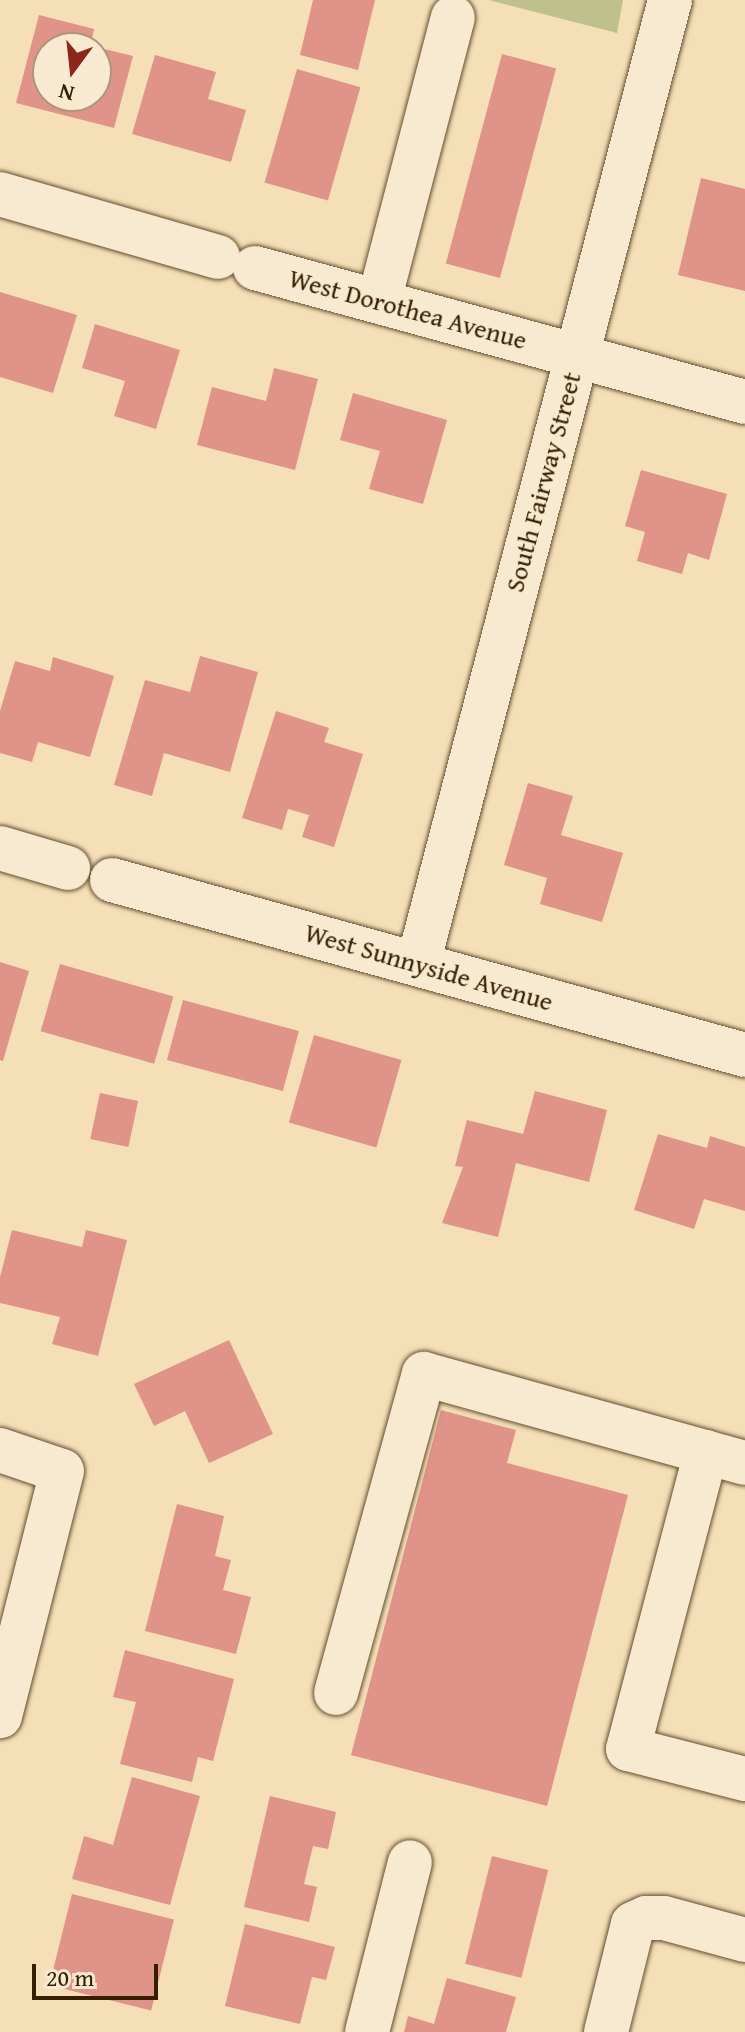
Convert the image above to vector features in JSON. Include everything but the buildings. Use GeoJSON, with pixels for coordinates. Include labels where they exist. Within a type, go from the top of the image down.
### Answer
{"type":"FeatureCollection","features":[{"type":"Feature","properties":{"kind":"street","name":"South Fairway Street"},"geometry":{"type":"LineString","coordinates":[[418,964],[670,0]]}},
{"type":"Feature","properties":{"kind":"street"},"geometry":{"type":"LineString","coordinates":[[379,301],[453,17]]}},
{"type":"Feature","properties":{"kind":"street","name":"West Dorothea Avenue"},"geometry":{"type":"LineString","coordinates":[[0,194],[745,402]]}},
{"type":"Feature","properties":{"kind":"street"},"geometry":{"type":"LineString","coordinates":[[0,848],[68,868]]}},
{"type":"Feature","properties":{"kind":"street","name":"West Sunnyside Avenue"},"geometry":{"type":"LineString","coordinates":[[112,880],[745,1055]]}},
{"type":"Feature","properties":{"kind":"street"},"geometry":{"type":"LineString","coordinates":[[336,1693],[424,1374],[725,1457],[628,1749],[745,1779]]}},
{"type":"Feature","properties":{"kind":"street"},"geometry":{"type":"LineString","coordinates":[[0,1450],[62,1471],[0,1716]]}},
{"type":"Feature","properties":{"kind":"street"},"geometry":{"type":"LineString","coordinates":[[367,2032],[410,1862]]}},
{"type":"Feature","properties":{"kind":"street"},"geometry":{"type":"LineString","coordinates":[[606,2032],[633,1924],[646,1918],[664,1918],[745,1940]]}},
{"type":"Feature","properties":{"kind":"green space"},"geometry":{"type":"Polygon","coordinates":[[[489,0],[623,0],[617,33],[489,0]]]}}]}
